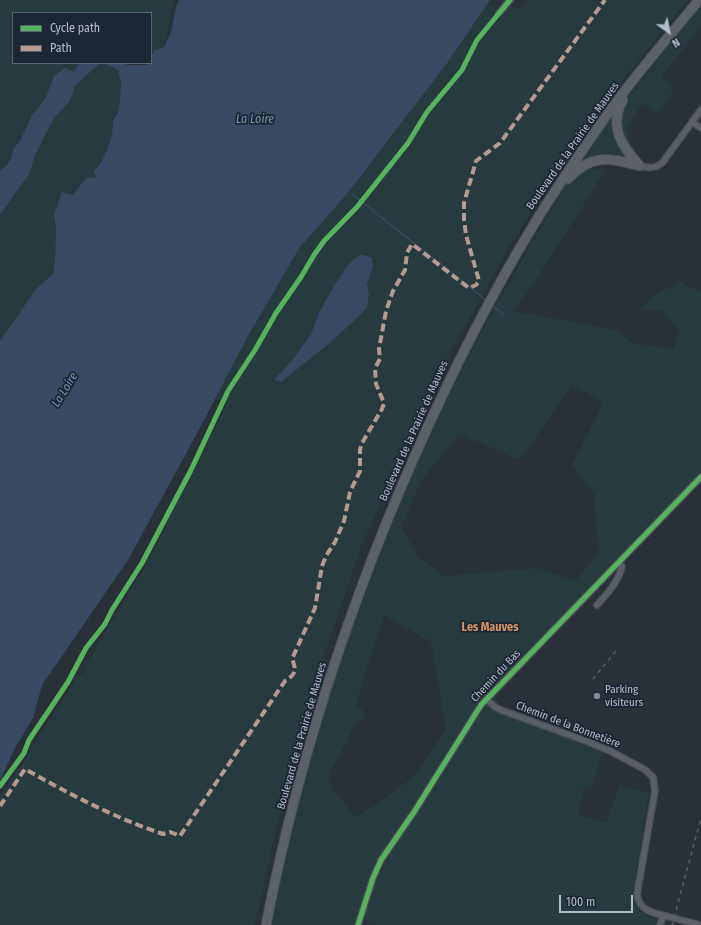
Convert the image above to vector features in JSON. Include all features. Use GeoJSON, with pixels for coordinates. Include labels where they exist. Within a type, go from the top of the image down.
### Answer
{"type":"FeatureCollection","features":[{"type":"Feature","properties":{"kind":"main road","name":"Boulevard de la Prairie de Mauves"},"geometry":{"type":"LineString","coordinates":[[260,925],[297,768],[334,647],[384,514],[457,352],[484,300],[556,179],[620,89],[692,0]]}},
{"type":"Feature","properties":{"kind":"main road","name":"Boulevard de la Prairie de Mauves"},"geometry":{"type":"LineString","coordinates":[[266,925],[272,893],[320,708],[360,590],[389,516],[424,434],[489,302],[560,182],[618,99],[700,0]]}},
{"type":"Feature","properties":{"kind":"main road"},"geometry":{"type":"LineString","coordinates":[[640,166],[625,149],[619,136],[617,120],[619,109],[622,101],[635,82],[700,0]]}},
{"type":"Feature","properties":{"kind":"main road"},"geometry":{"type":"LineString","coordinates":[[515,258],[563,184],[581,166],[607,158],[640,166]]}},
{"type":"Feature","properties":{"kind":"street"},"geometry":{"type":"LineString","coordinates":[[499,13],[510,0]]}},
{"type":"Feature","properties":{"kind":"street"},"geometry":{"type":"LineString","coordinates":[[640,166],[650,168],[657,167],[663,162],[701,110]]}},
{"type":"Feature","properties":{"kind":"street"},"geometry":{"type":"LineString","coordinates":[[692,122],[701,128]]}},
{"type":"Feature","properties":{"kind":"street","name":"Chemin du Bas"},"geometry":{"type":"LineString","coordinates":[[358,925],[372,878],[381,860],[414,812],[470,721],[486,699],[701,477]]}},
{"type":"Feature","properties":{"kind":"street"},"geometry":{"type":"LineString","coordinates":[[597,605],[620,574],[622,567],[619,562]]}},
{"type":"Feature","properties":{"kind":"street","name":"Chemin de la Bonnetière"},"geometry":{"type":"LineString","coordinates":[[486,699],[495,707],[516,716],[610,751],[644,769],[650,774],[654,781],[655,791],[637,894],[639,902],[641,906],[651,912],[700,925]]}},
{"type":"Feature","properties":{"kind":"street"},"geometry":{"type":"LineString","coordinates":[[660,925],[664,916]]}},
{"type":"Feature","properties":{"kind":"green space"},"geometry":{"type":"Polygon","coordinates":[[[0,0],[174,0],[164,47],[154,50],[152,55],[152,12],[12,12],[12,64],[78,64],[74,72],[54,76],[46,97],[29,120],[20,141],[14,148],[10,160],[0,171],[0,0]]]}},
{"type":"Feature","properties":{"kind":"green space"},"geometry":{"type":"Polygon","coordinates":[[[529,0],[688,0],[618,86],[591,123],[586,125],[506,252],[454,345],[362,544],[318,672],[305,727],[281,809],[255,925],[0,925],[0,796],[69,692],[77,676],[84,673],[87,662],[152,554],[226,406],[216,398],[248,336],[300,247],[347,194],[448,62],[487,4],[502,14],[510,6],[518,8],[523,6],[529,0]],[[348,264],[319,312],[311,334],[294,358],[274,380],[286,378],[326,346],[367,308],[369,295],[367,283],[373,268],[348,264]]]}},
{"type":"Feature","properties":{"kind":"green space"},"geometry":{"type":"Polygon","coordinates":[[[701,3],[701,26],[661,77],[675,88],[658,113],[643,103],[627,127],[630,141],[639,157],[638,158],[625,145],[619,127],[625,101],[701,3]]]}},
{"type":"Feature","properties":{"kind":"green space"},"geometry":{"type":"Polygon","coordinates":[[[99,64],[106,64],[118,70],[121,84],[119,110],[113,121],[112,136],[101,163],[94,171],[96,177],[86,178],[73,195],[62,193],[54,215],[56,227],[53,274],[36,289],[0,341],[0,215],[30,173],[34,158],[45,135],[55,117],[70,101],[75,86],[99,64]]]}},
{"type":"Feature","properties":{"kind":"green space"},"geometry":{"type":"Polygon","coordinates":[[[614,111],[614,126],[633,161],[577,166],[614,111]]]}},
{"type":"Feature","properties":{"kind":"green space"},"geometry":{"type":"Polygon","coordinates":[[[589,169],[606,169],[531,288],[513,311],[617,330],[632,343],[673,349],[680,331],[662,310],[640,310],[653,295],[681,282],[701,292],[701,481],[497,692],[496,698],[501,706],[558,728],[558,734],[603,752],[592,788],[584,786],[578,815],[607,822],[619,786],[649,793],[633,892],[637,908],[646,916],[665,925],[377,925],[357,918],[354,925],[268,925],[310,755],[354,618],[428,435],[477,339],[541,226],[561,193],[573,177],[589,169]],[[572,385],[520,460],[460,434],[422,479],[401,526],[418,557],[444,576],[538,568],[575,581],[599,553],[594,494],[572,465],[604,402],[572,385]],[[384,615],[356,704],[365,713],[364,720],[355,723],[346,743],[329,773],[331,788],[356,817],[379,803],[415,775],[446,730],[431,642],[384,615]]]}},
{"type":"Feature","properties":{"kind":"water","name":"La Loire"},"geometry":{"type":"Polygon","coordinates":[[[179,0],[490,0],[448,62],[347,194],[300,247],[248,336],[128,560],[42,685],[33,718],[15,748],[0,780],[0,341],[36,289],[53,274],[56,227],[54,215],[62,192],[73,195],[86,178],[96,177],[94,171],[101,163],[108,147],[112,136],[113,121],[119,110],[121,84],[118,70],[106,64],[152,64],[152,55],[154,50],[164,47],[171,32],[176,7],[179,0]]]}},
{"type":"Feature","properties":{"kind":"water"},"geometry":{"type":"Polygon","coordinates":[[[78,64],[99,64],[75,86],[70,101],[55,117],[45,135],[34,158],[30,173],[0,215],[0,171],[10,160],[14,148],[20,141],[31,117],[46,97],[54,76],[65,68],[74,72],[78,64]]]}},
{"type":"Feature","properties":{"kind":"water"},"geometry":{"type":"Polygon","coordinates":[[[359,255],[372,258],[373,268],[367,283],[369,295],[367,308],[326,346],[281,382],[274,380],[294,358],[311,334],[319,313],[328,296],[348,264],[359,255]]]}},
{"type":"Feature","properties":{"kind":"waterway"},"geometry":{"type":"LineString","coordinates":[[352,194],[487,301]]}},
{"type":"Feature","properties":{"kind":"waterway"},"geometry":{"type":"LineString","coordinates":[[492,305],[504,315]]}},
{"type":"Feature","properties":{"kind":"railway"},"geometry":{"type":"LineString","coordinates":[[593,679],[616,651]]}},
{"type":"Feature","properties":{"kind":"railway"},"geometry":{"type":"LineString","coordinates":[[672,925],[701,818]]}},
{"type":"Feature","properties":{"kind":"marked path"},"geometry":{"type":"LineString","coordinates":[[0,806],[25,769],[75,796],[127,821],[163,834],[170,832],[180,836],[285,681],[294,672],[295,667],[292,659],[315,608],[322,566],[344,521],[350,492],[360,471],[360,450],[362,443],[384,403],[376,384],[375,368],[380,359],[379,349],[386,311],[393,291],[405,270],[407,253],[412,244],[469,288],[476,285],[479,281],[466,235],[464,220],[464,203],[476,161],[500,143],[605,0]]}},
{"type":"Feature","properties":{"kind":"cycle path"},"geometry":{"type":"LineString","coordinates":[[0,786],[24,753],[29,740],[68,682],[86,648],[105,624],[112,610],[142,563],[191,470],[228,391],[255,350],[276,313],[324,241],[357,207],[408,143],[427,112],[462,70],[477,40],[510,0]]}},
{"type":"Feature","properties":{"kind":"cycle path"},"geometry":{"type":"LineString","coordinates":[[358,925],[373,878],[381,860],[414,812],[481,705],[701,477]]}},
{"type":"Feature","properties":{"kind":"place","name":"Parking visiteurs"},"geometry":{"type":"Point","coordinates":[597,696]}},
{"type":"Feature","properties":{"kind":"district","name":"Les Mauves"},"geometry":{"type":"Point","coordinates":[490,628]}}]}
